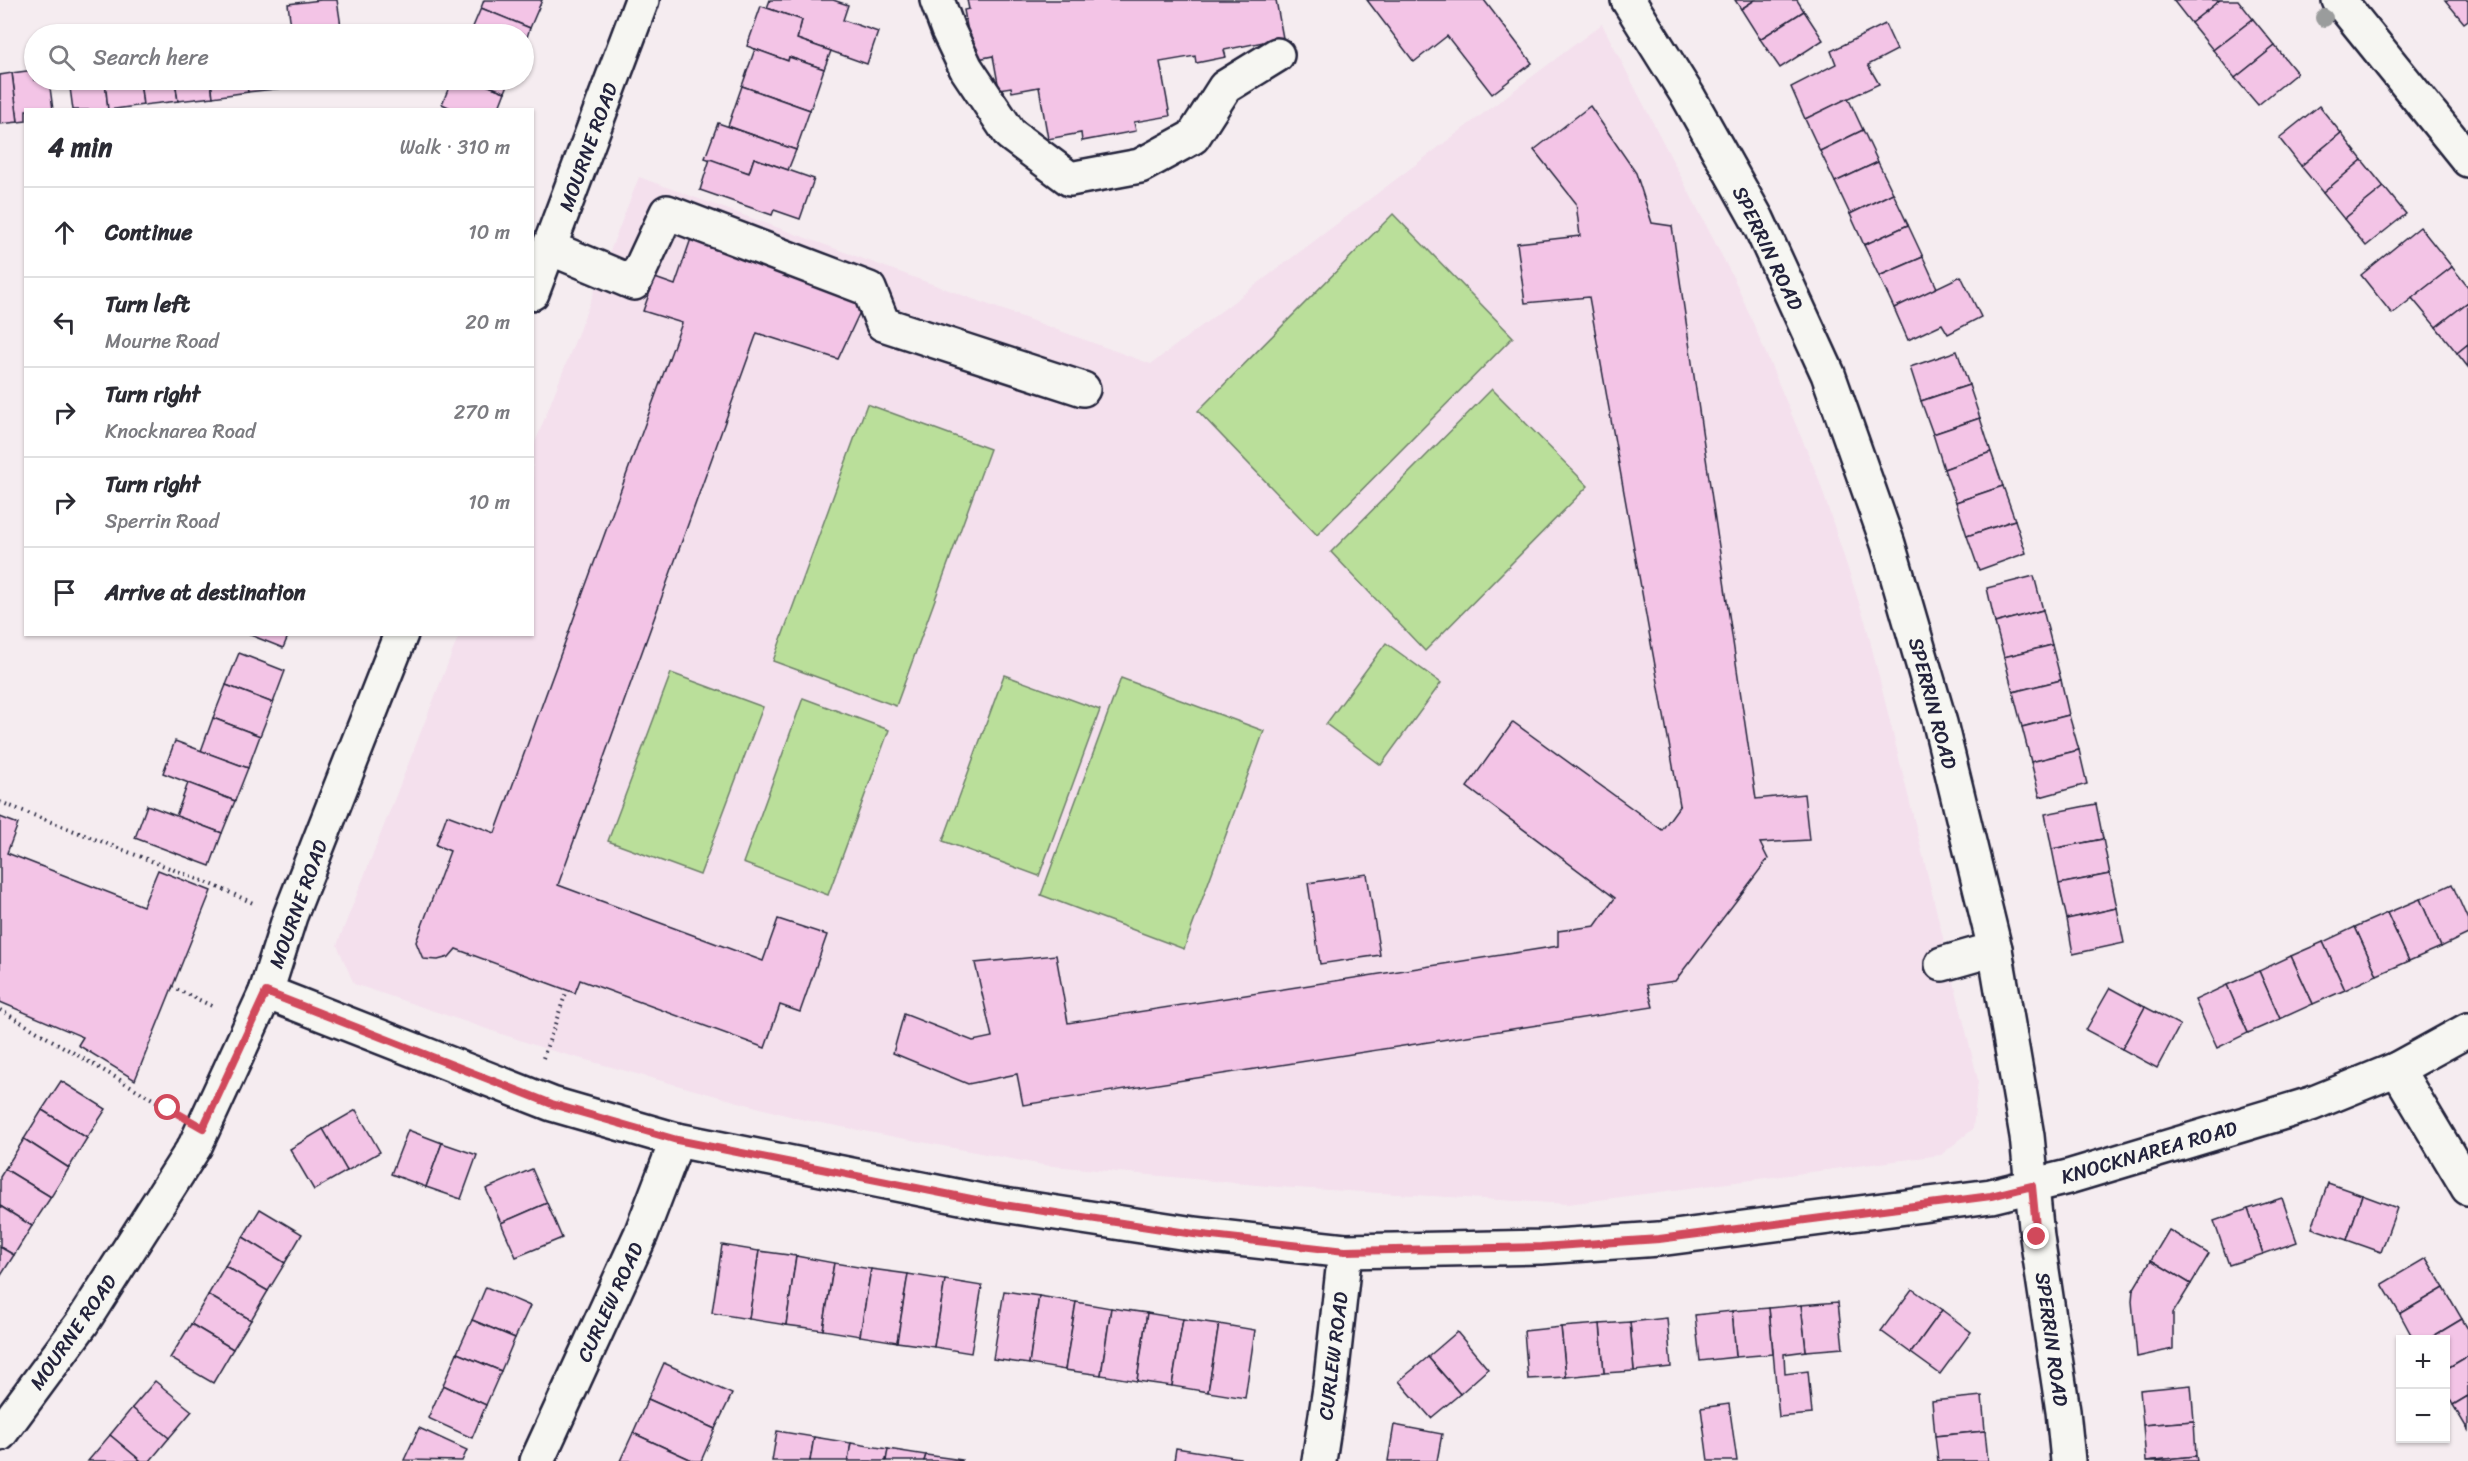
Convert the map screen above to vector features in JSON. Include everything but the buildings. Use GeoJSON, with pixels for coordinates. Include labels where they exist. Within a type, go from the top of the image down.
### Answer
{"type":"FeatureCollection","features":[{"type":"Feature","properties":{"kind":"street","name":"MOURNE ROAD"},"geometry":{"type":"LineString","coordinates":[[534,288],[642,0]]}},
{"type":"Feature","properties":{"kind":"street"},"geometry":{"type":"LineString","coordinates":[[937,0],[966,68],[1010,134],[1070,179],[1140,166],[1193,137],[1225,87],[1277,55]]}},
{"type":"Feature","properties":{"kind":"street","name":"SPERRIN ROAD"},"geometry":{"type":"LineString","coordinates":[[1628,0],[1688,96],[1757,219],[1828,374],[1888,544],[1940,723],[1995,949],[2026,1136],[2068,1461]]}},
{"type":"Feature","properties":{"kind":"street"},"geometry":{"type":"LineString","coordinates":[[2339,0],[2468,160]]}},
{"type":"Feature","properties":{"kind":"street"},"geometry":{"type":"LineString","coordinates":[[550,248],[634,283],[667,212],[869,289],[883,324],[1083,389]]}},
{"type":"Feature","properties":{"kind":"street","name":"MOURNE ROAD"},"geometry":{"type":"LineString","coordinates":[[0,1434],[82,1323],[195,1146],[266,992],[290,916],[400,636]]}},
{"type":"Feature","properties":{"kind":"street"},"geometry":{"type":"LineString","coordinates":[[1942,964],[1995,949]]}},
{"type":"Feature","properties":{"kind":"street","name":"KNOCKNAREA ROAD"},"geometry":{"type":"LineString","coordinates":[[266,992],[530,1095],[677,1140],[991,1203],[1194,1234],[1345,1251],[1541,1247],[1659,1239],[1991,1196],[2311,1104],[2397,1069],[2468,1030]]}},
{"type":"Feature","properties":{"kind":"street"},"geometry":{"type":"LineString","coordinates":[[2397,1069],[2468,1188]]}},
{"type":"Feature","properties":{"kind":"street","name":"CURLEW ROAD"},"geometry":{"type":"LineString","coordinates":[[537,1461],[641,1234],[677,1140]]}},
{"type":"Feature","properties":{"kind":"street","name":"CURLEW ROAD"},"geometry":{"type":"LineString","coordinates":[[1319,1461],[1330,1388],[1345,1251]]}},
{"type":"Feature","properties":{"kind":"path"},"geometry":{"type":"LineString","coordinates":[[0,802],[290,916]]}},
{"type":"Feature","properties":{"kind":"path"},"geometry":{"type":"LineString","coordinates":[[172,987],[217,1009]]}},
{"type":"Feature","properties":{"kind":"path"},"geometry":{"type":"LineString","coordinates":[[530,1095],[567,990]]}},
{"type":"Feature","properties":{"kind":"path"},"geometry":{"type":"LineString","coordinates":[[0,1010],[203,1128]]}},
{"type":"Feature","properties":{"kind":"shaded area"},"geometry":{"type":"Polygon","coordinates":[[[1602,24],[1737,285],[1818,477],[1866,624],[1978,1080],[1973,1129],[1941,1155],[1568,1204],[1278,1187],[1043,1165],[800,1119],[546,1049],[354,984],[337,945],[459,636],[534,636],[534,445],[639,177],[1151,364],[1602,24]]]}},
{"type":"Feature","properties":{"kind":"green space"},"geometry":{"type":"Polygon","coordinates":[[[1393,214],[1513,337],[1317,535],[1198,411],[1393,214]]]}},
{"type":"Feature","properties":{"kind":"green space"},"geometry":{"type":"Polygon","coordinates":[[[1492,389],[1588,486],[1425,651],[1331,552],[1492,389]]]}},
{"type":"Feature","properties":{"kind":"green space"},"geometry":{"type":"Polygon","coordinates":[[[867,404],[990,449],[896,706],[773,661],[867,404]]]}},
{"type":"Feature","properties":{"kind":"green space"},"geometry":{"type":"Polygon","coordinates":[[[1386,643],[1441,683],[1381,765],[1326,724],[1386,643]]]}},
{"type":"Feature","properties":{"kind":"green space"},"geometry":{"type":"Polygon","coordinates":[[[671,673],[763,707],[700,875],[608,841],[671,673]]]}},
{"type":"Feature","properties":{"kind":"green space"},"geometry":{"type":"Polygon","coordinates":[[[1004,675],[1100,710],[1039,876],[943,841],[1004,675]]]}},
{"type":"Feature","properties":{"kind":"green space"},"geometry":{"type":"Polygon","coordinates":[[[1121,678],[1264,731],[1184,949],[1041,895],[1121,678]]]}},
{"type":"Feature","properties":{"kind":"green space"},"geometry":{"type":"Polygon","coordinates":[[[803,698],[889,730],[828,895],[743,863],[803,698]]]}},
{"type":"Feature","properties":{"kind":"route"},"geometry":{"type":"LineString","coordinates":[[168,1108],[203,1128],[266,992],[552,1104],[677,1140],[991,1203],[1194,1234],[1345,1251],[1541,1247],[1659,1239],[1991,1196],[2032,1186],[2037,1237]]}}]}
